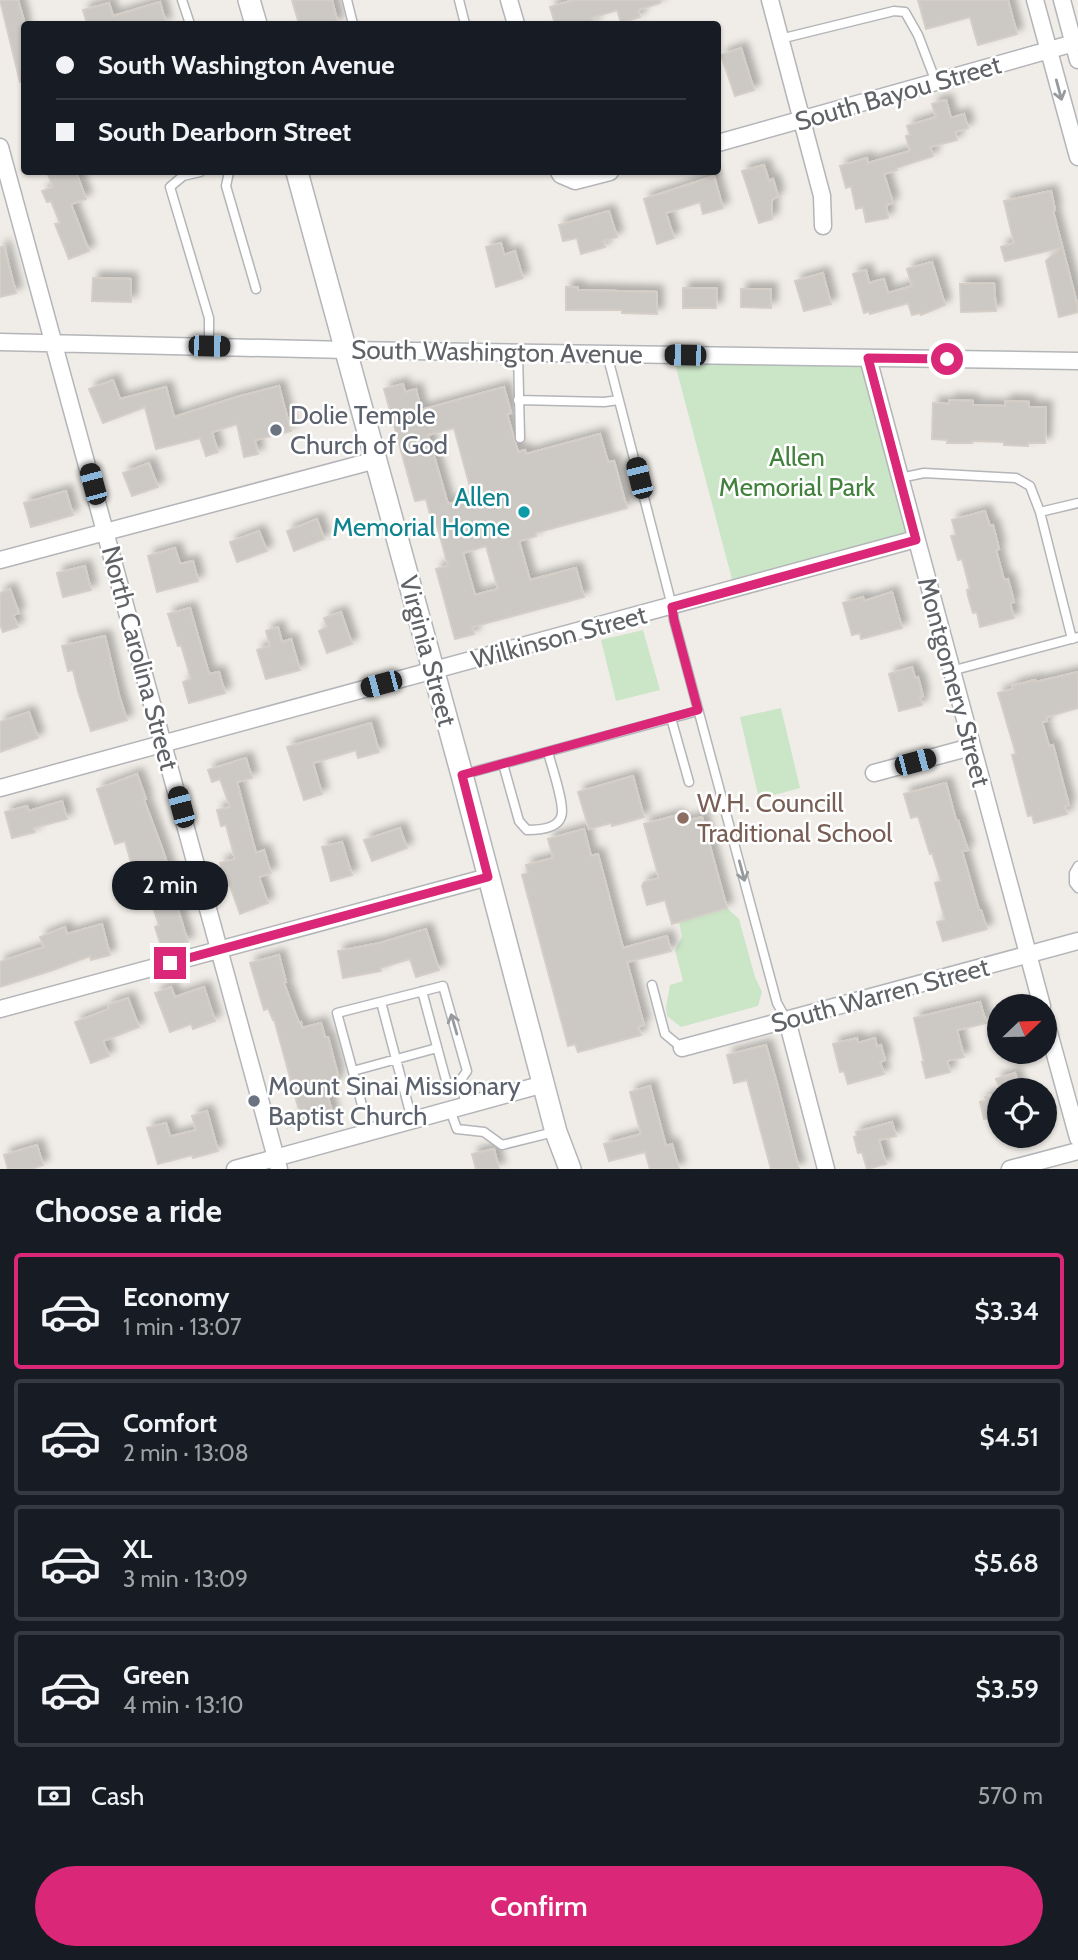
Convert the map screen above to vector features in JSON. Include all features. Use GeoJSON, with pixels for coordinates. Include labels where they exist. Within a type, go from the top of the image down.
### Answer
{"type":"FeatureCollection","features":[{"type":"Feature","properties":{"kind":"street"},"geometry":{"type":"LineString","coordinates":[[249,0],[255,21]]}},
{"type":"Feature","properties":{"kind":"street"},"geometry":{"type":"LineString","coordinates":[[509,0],[515,21]]}},
{"type":"Feature","properties":{"kind":"street"},"geometry":{"type":"LineString","coordinates":[[770,0],[822,196],[823,226]]}},
{"type":"Feature","properties":{"kind":"street"},"geometry":{"type":"LineString","coordinates":[[1035,0],[1078,157]]}},
{"type":"Feature","properties":{"kind":"street"},"geometry":{"type":"LineString","coordinates":[[1062,0],[1076,43],[1078,60]]}},
{"type":"Feature","properties":{"kind":"street","name":"South Bayou Street"},"geometry":{"type":"LineString","coordinates":[[721,142],[1076,43]]}},
{"type":"Feature","properties":{"kind":"street","name":"North Carolina Street"},"geometry":{"type":"LineString","coordinates":[[0,147],[277,1163]]}},
{"type":"Feature","properties":{"kind":"street","name":"Virginia Street"},"geometry":{"type":"LineString","coordinates":[[298,175],[462,775],[556,1132],[570,1169]]}},
{"type":"Feature","properties":{"kind":"street"},"geometry":{"type":"LineString","coordinates":[[564,175],[575,181],[598,175]]}},
{"type":"Feature","properties":{"kind":"street","name":"South Washington Avenue"},"geometry":{"type":"LineString","coordinates":[[0,342],[1078,361]]}},
{"type":"Feature","properties":{"kind":"street","name":"Montgomery Street"},"geometry":{"type":"LineString","coordinates":[[868,358],[1038,994]]}},
{"type":"Feature","properties":{"kind":"street"},"geometry":{"type":"LineString","coordinates":[[0,561],[376,460]]}},
{"type":"Feature","properties":{"kind":"street","name":"Wilkinson Street"},"geometry":{"type":"LineString","coordinates":[[0,788],[916,540]]}},
{"type":"Feature","properties":{"kind":"street"},"geometry":{"type":"LineString","coordinates":[[873,774],[971,747]]}},
{"type":"Feature","properties":{"kind":"street"},"geometry":{"type":"LineString","coordinates":[[0,1009],[488,877]]}},
{"type":"Feature","properties":{"kind":"street","name":"South Warren Street"},"geometry":{"type":"LineString","coordinates":[[682,1048],[1078,941]]}},
{"type":"Feature","properties":{"kind":"street"},"geometry":{"type":"LineString","coordinates":[[787,1020],[826,1169]]}},
{"type":"Feature","properties":{"kind":"street"},"geometry":{"type":"LineString","coordinates":[[1057,1062],[1078,1138]]}},
{"type":"Feature","properties":{"kind":"street"},"geometry":{"type":"LineString","coordinates":[[235,1169],[277,1163],[412,1120],[544,1084]]}},
{"type":"Feature","properties":{"kind":"street","name":"Virginia Street"},"geometry":{"type":"LineString","coordinates":[[556,1132],[559,1169]]}},
{"type":"Feature","properties":{"kind":"street"},"geometry":{"type":"LineString","coordinates":[[1010,1169],[1078,1151]]}},
{"type":"Feature","properties":{"kind":"lane"},"geometry":{"type":"LineString","coordinates":[[182,0],[189,21]]}},
{"type":"Feature","properties":{"kind":"lane"},"geometry":{"type":"LineString","coordinates":[[347,0],[352,21]]}},
{"type":"Feature","properties":{"kind":"lane"},"geometry":{"type":"LineString","coordinates":[[459,0],[464,21]]}},
{"type":"Feature","properties":{"kind":"lane"},"geometry":{"type":"LineString","coordinates":[[780,39],[894,10],[905,12],[918,35],[936,82]]}},
{"type":"Feature","properties":{"kind":"lane"},"geometry":{"type":"LineString","coordinates":[[187,175],[170,187],[209,318],[209,346]]}},
{"type":"Feature","properties":{"kind":"lane"},"geometry":{"type":"LineString","coordinates":[[228,175],[226,186],[256,289]]}},
{"type":"Feature","properties":{"kind":"lane"},"geometry":{"type":"LineString","coordinates":[[518,352],[520,438]]}},
{"type":"Feature","properties":{"kind":"lane"},"geometry":{"type":"LineString","coordinates":[[607,354],[674,620],[777,1003],[787,1020]]}},
{"type":"Feature","properties":{"kind":"lane"},"geometry":{"type":"LineString","coordinates":[[518,400],[619,400]]}},
{"type":"Feature","properties":{"kind":"lane"},"geometry":{"type":"LineString","coordinates":[[900,478],[925,473],[1016,478],[1030,486],[1040,512],[1075,638],[951,671]]}},
{"type":"Feature","properties":{"kind":"lane"},"geometry":{"type":"LineString","coordinates":[[1040,512],[1078,503]]}},
{"type":"Feature","properties":{"kind":"lane"},"geometry":{"type":"LineString","coordinates":[[462,775],[698,710]]}},
{"type":"Feature","properties":{"kind":"lane"},"geometry":{"type":"LineString","coordinates":[[671,718],[689,782]]}},
{"type":"Feature","properties":{"kind":"lane"},"geometry":{"type":"LineString","coordinates":[[503,764],[519,821],[527,830],[556,825],[562,817],[562,807],[548,752]]}},
{"type":"Feature","properties":{"kind":"lane"},"geometry":{"type":"LineString","coordinates":[[1078,866],[1074,873],[1074,883],[1078,888]]}},
{"type":"Feature","properties":{"kind":"lane"},"geometry":{"type":"LineString","coordinates":[[652,985],[665,1034],[682,1048]]}},
{"type":"Feature","properties":{"kind":"lane"},"geometry":{"type":"LineString","coordinates":[[362,1105],[337,1013],[422,991],[443,986],[467,1071],[460,1081],[447,1084],[422,991]]}},
{"type":"Feature","properties":{"kind":"lane"},"geometry":{"type":"LineString","coordinates":[[381,1002],[412,1120]]}},
{"type":"Feature","properties":{"kind":"lane"},"geometry":{"type":"LineString","coordinates":[[353,1071],[437,1048]]}},
{"type":"Feature","properties":{"kind":"lane"},"geometry":{"type":"LineString","coordinates":[[460,1081],[466,1105]]}},
{"type":"Feature","properties":{"kind":"lane"},"geometry":{"type":"LineString","coordinates":[[450,1110],[457,1129],[484,1132],[502,1145],[556,1132]]}},
{"type":"Feature","properties":{"kind":"green space","name":"Allen Memorial Park"},"geometry":{"type":"Polygon","coordinates":[[[675,364],[862,366],[908,534],[733,583],[675,364]]]}},
{"type":"Feature","properties":{"kind":"green space"},"geometry":{"type":"Polygon","coordinates":[[[643,630],[660,690],[616,701],[601,640],[643,630]]]}},
{"type":"Feature","properties":{"kind":"green space"},"geometry":{"type":"Polygon","coordinates":[[[781,708],[800,788],[759,799],[740,717],[781,708]]]}},
{"type":"Feature","properties":{"kind":"green space"},"geometry":{"type":"Polygon","coordinates":[[[727,908],[739,919],[755,977],[762,992],[758,1006],[681,1027],[667,1016],[666,1007],[670,985],[683,981],[675,950],[682,937],[679,922],[727,908]]]}},
{"type":"Feature","properties":{"kind":"building"},"geometry":{"type":"Polygon","coordinates":[[[0,0],[18,0],[24,21],[21,21],[20,82],[0,0]]]}},
{"type":"Feature","properties":{"kind":"building"},"geometry":{"type":"Polygon","coordinates":[[[292,0],[332,0],[337,21],[298,21],[292,0]]]}},
{"type":"Feature","properties":{"kind":"building"},"geometry":{"type":"Polygon","coordinates":[[[574,0],[660,0],[660,3],[638,10],[640,17],[627,21],[620,21],[617,10],[592,18],[593,21],[554,21],[550,7],[574,0]]]}},
{"type":"Feature","properties":{"kind":"building"},"geometry":{"type":"Polygon","coordinates":[[[918,0],[1008,0],[1017,34],[978,45],[970,17],[926,29],[918,0]]]}},
{"type":"Feature","properties":{"kind":"building"},"geometry":{"type":"Polygon","coordinates":[[[160,2],[165,21],[86,21],[83,10],[109,3],[113,16],[160,2]]]}},
{"type":"Feature","properties":{"kind":"building"},"geometry":{"type":"Polygon","coordinates":[[[741,48],[754,90],[735,96],[721,55],[741,48]]]}},
{"type":"Feature","properties":{"kind":"building"},"geometry":{"type":"Polygon","coordinates":[[[946,100],[951,118],[964,114],[968,128],[955,132],[957,140],[930,147],[933,156],[884,174],[893,203],[886,205],[888,218],[866,222],[863,207],[856,209],[851,186],[846,188],[840,166],[867,158],[868,163],[910,151],[906,136],[910,135],[907,126],[936,117],[932,104],[946,100]]]}},
{"type":"Feature","properties":{"kind":"building"},"geometry":{"type":"Polygon","coordinates":[[[764,165],[769,181],[773,179],[778,196],[772,200],[772,219],[759,223],[742,171],[764,165]]]}},
{"type":"Feature","properties":{"kind":"building"},"geometry":{"type":"Polygon","coordinates":[[[48,175],[77,175],[86,199],[71,204],[89,251],[69,259],[55,224],[60,223],[51,201],[47,202],[42,191],[53,187],[48,175]]]}},
{"type":"Feature","properties":{"kind":"building"},"geometry":{"type":"Polygon","coordinates":[[[714,176],[723,208],[703,214],[700,202],[666,213],[674,238],[657,244],[644,199],[714,176]]]}},
{"type":"Feature","properties":{"kind":"building"},"geometry":{"type":"Polygon","coordinates":[[[1051,191],[1053,211],[1078,307],[1078,312],[1059,317],[1046,261],[1060,248],[1005,261],[1001,247],[1014,243],[1004,201],[1051,191]]]}},
{"type":"Feature","properties":{"kind":"building"},"geometry":{"type":"Polygon","coordinates":[[[609,211],[617,237],[603,241],[605,247],[581,254],[577,238],[563,241],[559,225],[609,211]]]}},
{"type":"Feature","properties":{"kind":"building"},"geometry":{"type":"Polygon","coordinates":[[[501,243],[504,255],[515,251],[523,278],[496,287],[486,247],[501,243]]]}},
{"type":"Feature","properties":{"kind":"building"},"geometry":{"type":"Polygon","coordinates":[[[0,247],[4,247],[16,293],[0,297],[0,247]]]}},
{"type":"Feature","properties":{"kind":"building"},"geometry":{"type":"Polygon","coordinates":[[[932,262],[945,305],[921,315],[912,315],[908,303],[870,314],[870,311],[864,313],[853,274],[866,270],[869,283],[884,279],[888,293],[912,286],[907,269],[932,262]]]}},
{"type":"Feature","properties":{"kind":"building"},"geometry":{"type":"Polygon","coordinates":[[[823,273],[831,304],[804,311],[795,281],[823,273]]]}},
{"type":"Feature","properties":{"kind":"building"},"geometry":{"type":"Polygon","coordinates":[[[93,278],[131,279],[131,302],[92,301],[93,278]]]}},
{"type":"Feature","properties":{"kind":"building"},"geometry":{"type":"Polygon","coordinates":[[[994,283],[996,311],[961,312],[960,284],[994,283]]]}},
{"type":"Feature","properties":{"kind":"building"},"geometry":{"type":"Polygon","coordinates":[[[566,287],[578,287],[578,290],[657,292],[657,314],[622,313],[622,310],[566,310],[566,287]]]}},
{"type":"Feature","properties":{"kind":"building"},"geometry":{"type":"Polygon","coordinates":[[[683,288],[717,288],[716,308],[683,308],[683,288]]]}},
{"type":"Feature","properties":{"kind":"building"},"geometry":{"type":"Polygon","coordinates":[[[741,289],[771,289],[771,308],[741,307],[741,289]]]}},
{"type":"Feature","properties":{"kind":"building"},"geometry":{"type":"Polygon","coordinates":[[[113,380],[120,399],[166,387],[174,417],[279,386],[291,431],[255,440],[258,454],[244,457],[237,424],[212,432],[218,452],[206,456],[200,438],[156,449],[145,407],[103,423],[89,389],[113,380]]]}},
{"type":"Feature","properties":{"kind":"building","name":"Allen Memorial Home"},"geometry":{"type":"Polygon","coordinates":[[[403,384],[405,392],[416,389],[421,410],[504,387],[511,413],[507,414],[518,452],[525,450],[526,454],[600,434],[608,462],[614,461],[627,508],[535,533],[536,536],[519,541],[530,580],[576,568],[584,597],[472,627],[474,634],[455,639],[436,569],[448,566],[437,525],[433,526],[426,499],[415,501],[384,389],[403,384]],[[454,428],[428,435],[448,504],[473,498],[454,428]],[[486,546],[463,553],[475,595],[498,589],[486,546]]]}},
{"type":"Feature","properties":{"kind":"building"},"geometry":{"type":"Polygon","coordinates":[[[949,400],[973,401],[973,405],[1005,406],[1005,401],[1029,402],[1029,407],[1046,407],[1045,443],[1028,443],[1028,446],[1004,445],[1004,442],[947,443],[948,440],[932,439],[933,403],[949,404],[949,400]]]}},
{"type":"Feature","properties":{"kind":"building"},"geometry":{"type":"Polygon","coordinates":[[[149,463],[158,487],[132,496],[123,473],[149,463]]]}},
{"type":"Feature","properties":{"kind":"building"},"geometry":{"type":"Polygon","coordinates":[[[66,491],[73,515],[31,527],[24,503],[66,491]]]}},
{"type":"Feature","properties":{"kind":"building"},"geometry":{"type":"Polygon","coordinates":[[[985,511],[990,526],[993,525],[1004,580],[1008,579],[1014,602],[1010,603],[1014,618],[980,627],[977,612],[973,613],[968,596],[967,590],[970,589],[962,559],[958,560],[951,536],[956,535],[952,520],[985,511]]]}},
{"type":"Feature","properties":{"kind":"building"},"geometry":{"type":"Polygon","coordinates":[[[317,519],[324,539],[294,551],[287,531],[317,519]]]}},
{"type":"Feature","properties":{"kind":"building"},"geometry":{"type":"Polygon","coordinates":[[[259,531],[267,551],[237,562],[230,542],[259,531]]]}},
{"type":"Feature","properties":{"kind":"building"},"geometry":{"type":"Polygon","coordinates":[[[175,548],[180,564],[193,561],[198,581],[157,592],[148,556],[175,548]]]}},
{"type":"Feature","properties":{"kind":"building"},"geometry":{"type":"Polygon","coordinates":[[[85,566],[91,590],[63,597],[57,573],[85,566]]]}},
{"type":"Feature","properties":{"kind":"building"},"geometry":{"type":"Polygon","coordinates":[[[10,589],[19,613],[13,615],[18,627],[3,632],[0,624],[0,593],[10,589]]]}},
{"type":"Feature","properties":{"kind":"building"},"geometry":{"type":"Polygon","coordinates":[[[892,592],[902,628],[861,639],[860,633],[852,635],[843,603],[863,597],[864,601],[892,592]]]}},
{"type":"Feature","properties":{"kind":"building"},"geometry":{"type":"Polygon","coordinates":[[[190,608],[209,674],[219,672],[225,693],[189,703],[183,682],[191,679],[168,614],[190,608]]]}},
{"type":"Feature","properties":{"kind":"building"},"geometry":{"type":"Polygon","coordinates":[[[341,612],[352,644],[327,653],[319,631],[327,627],[324,618],[341,612]]]}},
{"type":"Feature","properties":{"kind":"building"},"geometry":{"type":"Polygon","coordinates":[[[278,627],[282,642],[291,639],[300,670],[266,679],[257,650],[270,646],[266,631],[278,627]]]}},
{"type":"Feature","properties":{"kind":"building"},"geometry":{"type":"Polygon","coordinates":[[[105,636],[127,720],[91,731],[73,670],[68,671],[62,646],[105,636]]]}},
{"type":"Feature","properties":{"kind":"building"},"geometry":{"type":"Polygon","coordinates":[[[912,667],[923,696],[920,697],[922,705],[899,711],[889,674],[912,667]]]}},
{"type":"Feature","properties":{"kind":"building"},"geometry":{"type":"Polygon","coordinates":[[[1078,672],[1078,708],[1046,717],[1047,721],[1042,722],[1049,746],[1053,745],[1069,805],[1065,806],[1067,814],[1034,823],[1032,815],[1028,816],[1012,755],[1016,754],[998,693],[1013,689],[1012,686],[1078,672]]]}},
{"type":"Feature","properties":{"kind":"building"},"geometry":{"type":"Polygon","coordinates":[[[29,712],[38,738],[0,752],[0,722],[29,712]]]}},
{"type":"Feature","properties":{"kind":"building"},"geometry":{"type":"Polygon","coordinates":[[[371,723],[379,752],[358,758],[356,750],[313,763],[322,794],[304,800],[287,747],[371,723]]]}},
{"type":"Feature","properties":{"kind":"building"},"geometry":{"type":"Polygon","coordinates":[[[246,758],[252,778],[237,782],[256,853],[264,850],[271,873],[259,877],[268,903],[240,914],[220,863],[235,859],[226,825],[221,826],[217,810],[230,807],[220,779],[212,782],[208,770],[246,758]]]}},
{"type":"Feature","properties":{"kind":"building"},"geometry":{"type":"Polygon","coordinates":[[[137,774],[177,892],[173,893],[188,942],[162,949],[155,927],[159,925],[151,902],[138,907],[130,887],[137,885],[125,841],[115,844],[97,789],[137,774]]]}},
{"type":"Feature","properties":{"kind":"building"},"geometry":{"type":"Polygon","coordinates":[[[633,776],[644,817],[589,829],[578,792],[633,776]]]}},
{"type":"Feature","properties":{"kind":"building"},"geometry":{"type":"Polygon","coordinates":[[[946,783],[968,850],[962,851],[987,929],[943,941],[937,922],[945,920],[935,883],[941,881],[918,816],[911,818],[904,794],[946,783]]]}},
{"type":"Feature","properties":{"kind":"building"},"geometry":{"type":"Polygon","coordinates":[[[62,801],[67,819],[33,828],[35,832],[12,838],[5,812],[27,806],[29,811],[62,801]]]}},
{"type":"Feature","properties":{"kind":"building"},"geometry":{"type":"Polygon","coordinates":[[[678,815],[681,822],[702,817],[727,908],[672,924],[665,900],[647,905],[642,886],[644,882],[659,878],[644,824],[678,815]]]}},
{"type":"Feature","properties":{"kind":"building"},"geometry":{"type":"Polygon","coordinates":[[[400,828],[407,848],[372,861],[364,840],[400,828]]]}},
{"type":"Feature","properties":{"kind":"building"},"geometry":{"type":"Polygon","coordinates":[[[584,829],[591,856],[598,854],[623,948],[667,936],[671,951],[627,962],[644,1025],[638,1027],[641,1035],[578,1052],[575,1044],[568,1046],[522,875],[528,873],[526,865],[553,858],[548,839],[584,829]]]}},
{"type":"Feature","properties":{"kind":"building"},"geometry":{"type":"Polygon","coordinates":[[[342,842],[352,875],[331,881],[322,847],[342,842]]]}},
{"type":"Feature","properties":{"kind":"building"},"geometry":{"type":"Polygon","coordinates":[[[102,924],[110,955],[91,960],[90,956],[0,987],[0,962],[44,947],[40,937],[65,927],[67,934],[102,924]]]}},
{"type":"Feature","properties":{"kind":"building"},"geometry":{"type":"Polygon","coordinates":[[[426,929],[439,970],[416,977],[410,959],[380,968],[381,971],[343,978],[338,951],[380,943],[426,929]]]}},
{"type":"Feature","properties":{"kind":"building"},"geometry":{"type":"Polygon","coordinates":[[[279,955],[286,982],[284,983],[299,1023],[301,1022],[302,1028],[321,1023],[325,1037],[328,1037],[338,1075],[335,1075],[337,1083],[325,1086],[333,1115],[289,1127],[300,1114],[274,1019],[268,1008],[264,1010],[250,963],[279,955]]]}},
{"type":"Feature","properties":{"kind":"building"},"geometry":{"type":"Polygon","coordinates":[[[171,987],[175,997],[204,987],[215,1021],[193,1029],[191,1024],[170,1032],[155,993],[171,987]]]}},
{"type":"Feature","properties":{"kind":"building"},"geometry":{"type":"Polygon","coordinates":[[[128,998],[139,1027],[103,1041],[109,1056],[91,1063],[75,1022],[109,1009],[108,1005],[128,998]]]}},
{"type":"Feature","properties":{"kind":"building"},"geometry":{"type":"Polygon","coordinates":[[[980,1002],[986,1023],[957,1030],[964,1057],[947,1061],[950,1072],[926,1078],[914,1018],[980,1002]]]}},
{"type":"Feature","properties":{"kind":"building"},"geometry":{"type":"Polygon","coordinates":[[[857,1038],[858,1043],[875,1038],[877,1047],[881,1045],[885,1060],[880,1062],[884,1074],[848,1084],[844,1071],[840,1072],[833,1044],[857,1038]]]}},
{"type":"Feature","properties":{"kind":"building"},"geometry":{"type":"Polygon","coordinates":[[[766,1045],[799,1169],[771,1169],[747,1080],[734,1083],[727,1055],[766,1045]]]}},
{"type":"Feature","properties":{"kind":"building"},"geometry":{"type":"Polygon","coordinates":[[[1015,1073],[1016,1078],[999,1078],[1015,1073]]]}},
{"type":"Feature","properties":{"kind":"building"},"geometry":{"type":"Polygon","coordinates":[[[650,1086],[666,1146],[672,1144],[679,1169],[650,1169],[645,1152],[609,1161],[604,1144],[641,1134],[630,1092],[650,1086]]]}},
{"type":"Feature","properties":{"kind":"building"},"geometry":{"type":"Polygon","coordinates":[[[987,1096],[987,1118],[984,1119],[980,1102],[986,1100],[987,1096]]]}},
{"type":"Feature","properties":{"kind":"building"},"geometry":{"type":"Polygon","coordinates":[[[207,1111],[218,1151],[158,1164],[147,1128],[166,1123],[170,1136],[196,1130],[192,1116],[207,1111]]]}},
{"type":"Feature","properties":{"kind":"building"},"geometry":{"type":"Polygon","coordinates":[[[892,1122],[896,1136],[879,1140],[886,1164],[867,1169],[862,1152],[858,1153],[854,1137],[857,1136],[856,1132],[892,1122]]]}},
{"type":"Feature","properties":{"kind":"building"},"geometry":{"type":"Polygon","coordinates":[[[37,1145],[43,1165],[31,1169],[8,1169],[4,1155],[37,1145]]]}},
{"type":"Feature","properties":{"kind":"building"},"geometry":{"type":"Polygon","coordinates":[[[494,1149],[499,1169],[476,1169],[472,1154],[494,1149]]]}},
{"type":"Feature","properties":{"kind":"place","name":"Dolie Temple Church of God"},"geometry":{"type":"Point","coordinates":[276,430]}},
{"type":"Feature","properties":{"kind":"place","name":"Allen Memorial Home"},"geometry":{"type":"Point","coordinates":[524,512]}},
{"type":"Feature","properties":{"kind":"place","name":"W.H. Councill Traditional School"},"geometry":{"type":"Point","coordinates":[683,818]}},
{"type":"Feature","properties":{"kind":"place","name":"Mount Sinai Missionary Baptist Church"},"geometry":{"type":"Point","coordinates":[254,1101]}},
{"type":"Feature","properties":{"kind":"route"},"geometry":{"type":"LineString","coordinates":[[170,963],[488,877],[462,775],[698,710],[672,607],[916,540],[868,358],[947,359]]}}]}
